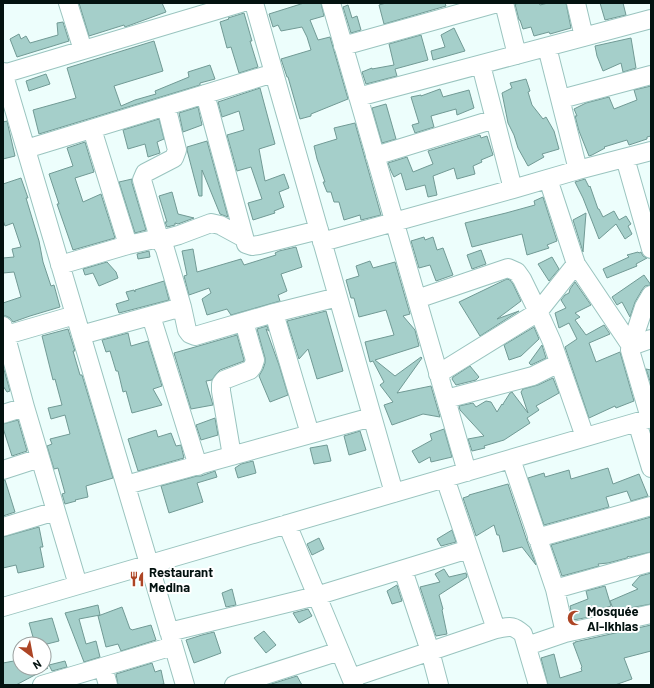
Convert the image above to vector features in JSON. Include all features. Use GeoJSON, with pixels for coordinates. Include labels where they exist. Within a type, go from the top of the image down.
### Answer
{"type":"FeatureCollection","features":[{"type":"Feature","properties":{"kind":"street"},"geometry":{"type":"LineString","coordinates":[[68,3],[83,50]]}},
{"type":"Feature","properties":{"kind":"street"},"geometry":{"type":"LineString","coordinates":[[185,685],[3,73],[83,50],[199,9],[242,3]]}},
{"type":"Feature","properties":{"kind":"street"},"geometry":{"type":"LineString","coordinates":[[254,3],[394,493]]}},
{"type":"Feature","properties":{"kind":"street"},"geometry":{"type":"LineString","coordinates":[[331,3],[467,472]]}},
{"type":"Feature","properties":{"kind":"street"},"geometry":{"type":"LineString","coordinates":[[343,46],[497,3]]}},
{"type":"Feature","properties":{"kind":"street"},"geometry":{"type":"LineString","coordinates":[[504,3],[517,55]]}},
{"type":"Feature","properties":{"kind":"street"},"geometry":{"type":"LineString","coordinates":[[576,3],[584,37]]}},
{"type":"Feature","properties":{"kind":"street"},"geometry":{"type":"LineString","coordinates":[[358,97],[651,19]]}},
{"type":"Feature","properties":{"kind":"street"},"geometry":{"type":"LineString","coordinates":[[547,47],[578,170]]}},
{"type":"Feature","properties":{"kind":"street"},"geometry":{"type":"LineString","coordinates":[[482,65],[513,189]]}},
{"type":"Feature","properties":{"kind":"street"},"geometry":{"type":"LineString","coordinates":[[26,149],[274,73]]}},
{"type":"Feature","properties":{"kind":"street"},"geometry":{"type":"LineString","coordinates":[[560,99],[651,75]]}},
{"type":"Feature","properties":{"kind":"street"},"geometry":{"type":"LineString","coordinates":[[205,94],[244,238],[246,244],[252,246],[321,236],[395,222],[578,170],[651,151]]}},
{"type":"Feature","properties":{"kind":"street"},"geometry":{"type":"LineString","coordinates":[[166,106],[177,150],[174,158],[145,173],[142,180],[159,238],[165,249],[182,307],[187,330],[190,334],[195,336],[274,313],[338,297]]}},
{"type":"Feature","properties":{"kind":"street"},"geometry":{"type":"LineString","coordinates":[[375,156],[495,118]]}},
{"type":"Feature","properties":{"kind":"street"},"geometry":{"type":"LineString","coordinates":[[92,129],[128,245]]}},
{"type":"Feature","properties":{"kind":"street"},"geometry":{"type":"LineString","coordinates":[[625,158],[648,228],[651,249]]}},
{"type":"Feature","properties":{"kind":"street"},"geometry":{"type":"LineString","coordinates":[[548,179],[576,264],[631,346]]}},
{"type":"Feature","properties":{"kind":"street"},"geometry":{"type":"LineString","coordinates":[[60,264],[128,245],[179,235],[211,223],[220,225],[244,238]]}},
{"type":"Feature","properties":{"kind":"street"},"geometry":{"type":"LineString","coordinates":[[438,374],[538,312],[576,264]]}},
{"type":"Feature","properties":{"kind":"street"},"geometry":{"type":"LineString","coordinates":[[417,299],[508,268],[517,272],[522,279],[552,342],[585,437]]}},
{"type":"Feature","properties":{"kind":"street"},"geometry":{"type":"LineString","coordinates":[[651,295],[644,307],[630,350],[646,419],[651,468]]}},
{"type":"Feature","properties":{"kind":"street"},"geometry":{"type":"LineString","coordinates":[[81,335],[182,307]]}},
{"type":"Feature","properties":{"kind":"street"},"geometry":{"type":"LineString","coordinates":[[274,313],[310,434]]}},
{"type":"Feature","properties":{"kind":"street"},"geometry":{"type":"LineString","coordinates":[[75,315],[4,332],[78,585]]}},
{"type":"Feature","properties":{"kind":"street"},"geometry":{"type":"LineString","coordinates":[[151,316],[198,466]]}},
{"type":"Feature","properties":{"kind":"street"},"geometry":{"type":"LineString","coordinates":[[232,456],[221,384],[224,380],[250,370],[253,366],[255,360],[244,322]]}},
{"type":"Feature","properties":{"kind":"street"},"geometry":{"type":"LineString","coordinates":[[631,346],[651,339]]}},
{"type":"Feature","properties":{"kind":"street"},"geometry":{"type":"LineString","coordinates":[[446,399],[533,376],[559,363]]}},
{"type":"Feature","properties":{"kind":"street"},"geometry":{"type":"LineString","coordinates":[[3,414],[25,407]]}},
{"type":"Feature","properties":{"kind":"street"},"geometry":{"type":"LineString","coordinates":[[126,485],[372,417]]}},
{"type":"Feature","properties":{"kind":"street"},"geometry":{"type":"LineString","coordinates":[[3,607],[646,419]]}},
{"type":"Feature","properties":{"kind":"street"},"geometry":{"type":"LineString","coordinates":[[3,470],[40,458]]}},
{"type":"Feature","properties":{"kind":"street"},"geometry":{"type":"LineString","coordinates":[[510,459],[555,589],[565,633]]}},
{"type":"Feature","properties":{"kind":"street"},"geometry":{"type":"LineString","coordinates":[[446,478],[496,629]]}},
{"type":"Feature","properties":{"kind":"street"},"geometry":{"type":"LineString","coordinates":[[538,538],[651,506]]}},
{"type":"Feature","properties":{"kind":"street"},"geometry":{"type":"LineString","coordinates":[[3,527],[56,510]]}},
{"type":"Feature","properties":{"kind":"street"},"geometry":{"type":"LineString","coordinates":[[287,524],[352,682],[430,651],[496,629],[512,626],[523,634],[538,685]]}},
{"type":"Feature","properties":{"kind":"street"},"geometry":{"type":"LineString","coordinates":[[48,684],[103,667],[171,639],[469,549]]}},
{"type":"Feature","properties":{"kind":"street"},"geometry":{"type":"LineString","coordinates":[[555,589],[651,562]]}},
{"type":"Feature","properties":{"kind":"street"},"geometry":{"type":"LineString","coordinates":[[402,570],[430,651],[439,685]]}},
{"type":"Feature","properties":{"kind":"street"},"geometry":{"type":"LineString","coordinates":[[527,646],[565,633],[651,614]]}},
{"type":"Feature","properties":{"kind":"street"},"geometry":{"type":"LineString","coordinates":[[234,685],[340,651]]}},
{"type":"Feature","properties":{"kind":"street"},"geometry":{"type":"LineString","coordinates":[[103,667],[108,685]]}},
{"type":"Feature","properties":{"kind":"building"},"geometry":{"type":"Polygon","coordinates":[[[79,3],[162,3],[166,12],[125,27],[124,25],[89,36],[79,3]]]}},
{"type":"Feature","properties":{"kind":"building"},"geometry":{"type":"Polygon","coordinates":[[[304,3],[321,3],[324,16],[310,20],[318,40],[330,37],[348,99],[311,114],[311,116],[300,119],[288,77],[281,59],[311,50],[302,27],[281,31],[278,25],[273,27],[269,14],[304,3]]]}},
{"type":"Feature","properties":{"kind":"building"},"geometry":{"type":"Polygon","coordinates":[[[386,3],[445,3],[446,6],[384,24],[379,5],[386,3]]]}},
{"type":"Feature","properties":{"kind":"building"},"geometry":{"type":"Polygon","coordinates":[[[539,3],[540,5],[548,3],[566,3],[571,28],[550,34],[549,32],[534,36],[531,27],[523,29],[519,20],[515,4],[539,3]]]}},
{"type":"Feature","properties":{"kind":"building"},"geometry":{"type":"Polygon","coordinates":[[[600,3],[623,3],[626,15],[605,20],[600,3]]]}},
{"type":"Feature","properties":{"kind":"building"},"geometry":{"type":"Polygon","coordinates":[[[348,5],[352,18],[357,16],[361,30],[351,33],[343,7],[348,5]]]}},
{"type":"Feature","properties":{"kind":"building"},"geometry":{"type":"Polygon","coordinates":[[[244,13],[252,41],[250,41],[258,67],[239,73],[231,47],[227,48],[220,22],[244,13]]]}},
{"type":"Feature","properties":{"kind":"building"},"geometry":{"type":"Polygon","coordinates":[[[63,22],[69,41],[17,57],[10,39],[19,34],[21,39],[26,36],[30,43],[58,35],[57,23],[63,22]]]}},
{"type":"Feature","properties":{"kind":"building"},"geometry":{"type":"Polygon","coordinates":[[[454,28],[465,51],[433,60],[431,51],[445,47],[441,35],[454,28]]]}},
{"type":"Feature","properties":{"kind":"building"},"geometry":{"type":"Polygon","coordinates":[[[421,35],[428,60],[395,69],[397,76],[366,84],[362,72],[372,68],[394,65],[389,44],[421,35]]]}},
{"type":"Feature","properties":{"kind":"building"},"geometry":{"type":"Polygon","coordinates":[[[631,38],[636,68],[623,72],[621,63],[603,71],[595,46],[631,38]]]}},
{"type":"Feature","properties":{"kind":"building"},"geometry":{"type":"Polygon","coordinates":[[[154,41],[163,71],[114,86],[121,106],[156,94],[155,91],[189,77],[188,72],[210,65],[215,79],[200,83],[200,85],[39,134],[33,110],[76,98],[67,68],[154,41]]]}},
{"type":"Feature","properties":{"kind":"building"},"geometry":{"type":"Polygon","coordinates":[[[46,74],[50,84],[29,91],[26,81],[46,74]]]}},
{"type":"Feature","properties":{"kind":"building"},"geometry":{"type":"Polygon","coordinates":[[[526,79],[532,105],[543,119],[546,117],[554,131],[559,149],[542,154],[544,157],[528,166],[518,148],[508,123],[502,93],[512,88],[510,83],[526,79]]]}},
{"type":"Feature","properties":{"kind":"building"},"geometry":{"type":"Polygon","coordinates":[[[651,86],[651,136],[647,137],[647,139],[629,145],[627,140],[604,147],[605,148],[589,156],[579,131],[575,116],[577,116],[574,109],[586,103],[609,97],[614,109],[637,100],[634,90],[651,86]]]}},
{"type":"Feature","properties":{"kind":"building"},"geometry":{"type":"Polygon","coordinates":[[[260,88],[275,144],[259,149],[265,181],[284,174],[289,188],[279,192],[284,207],[274,211],[275,213],[253,220],[248,203],[262,199],[251,167],[237,171],[227,135],[244,130],[239,111],[222,117],[218,102],[260,88]]]}},
{"type":"Feature","properties":{"kind":"building"},"geometry":{"type":"Polygon","coordinates":[[[440,89],[443,97],[469,90],[474,108],[457,115],[456,109],[431,116],[434,127],[415,133],[412,125],[419,123],[411,97],[421,96],[440,89]]]}},
{"type":"Feature","properties":{"kind":"building"},"geometry":{"type":"Polygon","coordinates":[[[386,104],[396,139],[382,143],[372,108],[386,104]]]}},
{"type":"Feature","properties":{"kind":"building"},"geometry":{"type":"Polygon","coordinates":[[[198,107],[202,125],[183,132],[179,113],[198,107]]]}},
{"type":"Feature","properties":{"kind":"building"},"geometry":{"type":"Polygon","coordinates":[[[159,119],[164,139],[157,142],[160,153],[148,157],[145,144],[128,149],[123,130],[159,119]]]}},
{"type":"Feature","properties":{"kind":"building"},"geometry":{"type":"Polygon","coordinates":[[[7,121],[15,156],[3,159],[3,122],[7,121]]]}},
{"type":"Feature","properties":{"kind":"building"},"geometry":{"type":"Polygon","coordinates":[[[355,123],[381,215],[361,220],[360,215],[344,220],[339,202],[334,202],[331,192],[327,192],[314,146],[337,139],[334,128],[355,123]]]}},
{"type":"Feature","properties":{"kind":"building"},"geometry":{"type":"Polygon","coordinates":[[[480,135],[481,138],[487,136],[493,155],[481,160],[482,162],[473,166],[475,174],[457,179],[454,168],[433,176],[437,195],[428,197],[425,185],[406,190],[401,173],[394,177],[388,163],[407,157],[413,172],[433,164],[428,151],[480,135]]]}},
{"type":"Feature","properties":{"kind":"building"},"geometry":{"type":"Polygon","coordinates":[[[207,141],[228,217],[220,214],[202,170],[202,196],[199,196],[187,147],[207,141]]]}},
{"type":"Feature","properties":{"kind":"building"},"geometry":{"type":"Polygon","coordinates":[[[85,142],[94,172],[75,178],[83,202],[101,194],[115,238],[73,250],[57,204],[59,204],[49,174],[73,166],[67,148],[85,142]]]}},
{"type":"Feature","properties":{"kind":"building"},"geometry":{"type":"Polygon","coordinates":[[[21,178],[28,198],[26,198],[39,241],[43,262],[51,286],[54,285],[60,307],[13,322],[10,318],[3,316],[3,303],[21,297],[14,272],[3,273],[3,258],[14,257],[12,249],[21,247],[13,223],[5,226],[3,220],[3,184],[21,178]]]}},
{"type":"Feature","properties":{"kind":"building"},"geometry":{"type":"Polygon","coordinates":[[[132,179],[146,230],[135,233],[119,182],[132,179]]]}},
{"type":"Feature","properties":{"kind":"building"},"geometry":{"type":"Polygon","coordinates":[[[585,179],[589,187],[590,186],[598,209],[603,217],[614,211],[619,220],[626,216],[631,224],[628,226],[632,234],[625,239],[616,224],[599,239],[575,182],[585,179]]]}},
{"type":"Feature","properties":{"kind":"building"},"geometry":{"type":"Polygon","coordinates":[[[172,192],[178,214],[194,218],[178,224],[175,223],[175,225],[167,227],[165,222],[167,222],[159,196],[172,192]]]}},
{"type":"Feature","properties":{"kind":"building"},"geometry":{"type":"Polygon","coordinates":[[[543,197],[557,241],[547,245],[549,248],[527,255],[522,234],[472,247],[465,223],[535,205],[534,201],[543,197]]]}},
{"type":"Feature","properties":{"kind":"building"},"geometry":{"type":"Polygon","coordinates":[[[586,213],[583,252],[573,220],[586,213]]]}},
{"type":"Feature","properties":{"kind":"building"},"geometry":{"type":"Polygon","coordinates":[[[424,237],[425,240],[433,237],[437,250],[443,248],[453,275],[436,281],[430,265],[419,268],[411,241],[424,237]]]}},
{"type":"Feature","properties":{"kind":"building"},"geometry":{"type":"Polygon","coordinates":[[[296,247],[302,267],[281,274],[287,291],[278,295],[280,301],[231,315],[227,309],[207,315],[202,299],[211,293],[209,288],[189,295],[184,276],[187,275],[182,251],[193,249],[197,272],[241,259],[244,265],[276,255],[275,253],[279,251],[296,247]]]}},
{"type":"Feature","properties":{"kind":"building"},"geometry":{"type":"Polygon","coordinates":[[[481,250],[486,264],[472,269],[467,255],[481,250]]]}},
{"type":"Feature","properties":{"kind":"building"},"geometry":{"type":"Polygon","coordinates":[[[149,251],[150,257],[138,259],[137,254],[149,251]]]}},
{"type":"Feature","properties":{"kind":"building"},"geometry":{"type":"Polygon","coordinates":[[[641,252],[643,256],[647,258],[636,264],[637,266],[607,278],[603,269],[629,257],[627,255],[641,252]]]}},
{"type":"Feature","properties":{"kind":"building"},"geometry":{"type":"Polygon","coordinates":[[[552,257],[559,269],[549,281],[538,264],[552,257]]]}},
{"type":"Feature","properties":{"kind":"building"},"geometry":{"type":"Polygon","coordinates":[[[370,261],[373,268],[395,262],[410,314],[403,316],[415,330],[419,346],[375,360],[395,376],[421,357],[422,358],[397,393],[431,386],[440,417],[423,414],[392,425],[384,405],[393,402],[380,385],[384,382],[373,361],[370,362],[365,342],[394,335],[386,310],[359,317],[354,298],[351,298],[346,280],[359,276],[356,266],[370,261]]]}},
{"type":"Feature","properties":{"kind":"building"},"geometry":{"type":"Polygon","coordinates":[[[107,262],[116,272],[118,278],[99,286],[93,273],[85,275],[83,269],[107,262]]]}},
{"type":"Feature","properties":{"kind":"building"},"geometry":{"type":"Polygon","coordinates":[[[644,275],[651,285],[645,286],[642,290],[635,302],[630,317],[622,302],[617,305],[612,297],[644,275]]]}},
{"type":"Feature","properties":{"kind":"building"},"geometry":{"type":"Polygon","coordinates":[[[507,279],[513,284],[521,301],[497,319],[519,311],[480,336],[459,302],[507,279]]]}},
{"type":"Feature","properties":{"kind":"building"},"geometry":{"type":"Polygon","coordinates":[[[164,281],[169,300],[119,313],[116,304],[129,300],[126,292],[134,290],[135,292],[135,290],[164,281]]]}},
{"type":"Feature","properties":{"kind":"building"},"geometry":{"type":"Polygon","coordinates":[[[575,282],[591,305],[575,313],[580,317],[575,320],[586,335],[604,325],[610,334],[589,343],[596,362],[620,352],[634,401],[616,408],[615,406],[589,418],[565,347],[577,339],[569,323],[559,328],[555,313],[566,308],[561,300],[569,293],[575,282]]]}},
{"type":"Feature","properties":{"kind":"building"},"geometry":{"type":"Polygon","coordinates":[[[326,311],[343,371],[317,379],[308,349],[299,359],[287,321],[326,311]]]}},
{"type":"Feature","properties":{"kind":"building"},"geometry":{"type":"Polygon","coordinates":[[[267,326],[269,331],[266,329],[288,395],[270,402],[259,376],[265,363],[265,358],[257,329],[267,326]]]}},
{"type":"Feature","properties":{"kind":"building"},"geometry":{"type":"Polygon","coordinates":[[[534,327],[539,339],[521,356],[509,360],[504,345],[534,327]]]}},
{"type":"Feature","properties":{"kind":"building"},"geometry":{"type":"Polygon","coordinates":[[[68,329],[75,351],[73,351],[80,375],[82,375],[113,478],[86,486],[88,497],[65,504],[62,494],[65,493],[58,468],[54,469],[47,446],[52,444],[50,439],[70,434],[65,415],[51,419],[48,408],[62,405],[55,379],[53,380],[42,336],[68,329]]]}},
{"type":"Feature","properties":{"kind":"building"},"geometry":{"type":"Polygon","coordinates":[[[128,333],[131,346],[148,341],[162,386],[153,389],[162,405],[132,413],[126,391],[123,392],[118,371],[116,371],[110,351],[106,352],[102,340],[128,333]]]}},
{"type":"Feature","properties":{"kind":"building"},"geometry":{"type":"Polygon","coordinates":[[[237,335],[244,361],[220,370],[212,380],[206,381],[213,405],[191,409],[174,353],[237,335]]]}},
{"type":"Feature","properties":{"kind":"building"},"geometry":{"type":"Polygon","coordinates":[[[542,345],[546,358],[531,365],[529,363],[542,345]]]}},
{"type":"Feature","properties":{"kind":"building"},"geometry":{"type":"Polygon","coordinates":[[[3,366],[10,391],[7,392],[3,386],[3,366]]]}},
{"type":"Feature","properties":{"kind":"building"},"geometry":{"type":"Polygon","coordinates":[[[470,366],[479,377],[476,380],[456,385],[452,379],[453,377],[470,366]]]}},
{"type":"Feature","properties":{"kind":"building"},"geometry":{"type":"Polygon","coordinates":[[[646,369],[651,370],[651,384],[646,369]]]}},
{"type":"Feature","properties":{"kind":"building"},"geometry":{"type":"Polygon","coordinates":[[[553,378],[559,393],[536,406],[539,410],[527,418],[530,423],[504,440],[484,446],[485,448],[472,451],[468,439],[484,436],[460,410],[459,406],[473,403],[476,407],[486,401],[491,402],[497,412],[512,392],[528,413],[521,392],[523,389],[538,385],[553,378]]]}},
{"type":"Feature","properties":{"kind":"building"},"geometry":{"type":"Polygon","coordinates":[[[215,418],[218,435],[201,440],[196,425],[215,418]]]}},
{"type":"Feature","properties":{"kind":"building"},"geometry":{"type":"Polygon","coordinates":[[[18,420],[27,451],[12,456],[3,424],[18,420]]]}},
{"type":"Feature","properties":{"kind":"building"},"geometry":{"type":"Polygon","coordinates":[[[444,429],[452,457],[431,462],[430,457],[419,463],[412,451],[432,440],[430,434],[444,429]]]}},
{"type":"Feature","properties":{"kind":"building"},"geometry":{"type":"Polygon","coordinates":[[[156,430],[158,437],[171,433],[176,446],[181,445],[184,458],[138,471],[128,439],[156,430]]]}},
{"type":"Feature","properties":{"kind":"building"},"geometry":{"type":"Polygon","coordinates":[[[360,431],[366,450],[349,455],[344,436],[360,431]]]}},
{"type":"Feature","properties":{"kind":"building"},"geometry":{"type":"Polygon","coordinates":[[[327,445],[331,461],[314,464],[310,448],[327,445]]]}},
{"type":"Feature","properties":{"kind":"building"},"geometry":{"type":"Polygon","coordinates":[[[253,461],[256,473],[238,478],[235,468],[241,464],[253,461]]]}},
{"type":"Feature","properties":{"kind":"building"},"geometry":{"type":"Polygon","coordinates":[[[608,468],[613,484],[639,474],[648,496],[631,501],[627,491],[606,497],[609,507],[544,525],[528,478],[544,473],[545,477],[569,470],[571,479],[608,468]]]}},
{"type":"Feature","properties":{"kind":"building"},"geometry":{"type":"Polygon","coordinates":[[[215,471],[217,477],[197,483],[203,502],[169,513],[161,486],[215,471]]]}},
{"type":"Feature","properties":{"kind":"building"},"geometry":{"type":"Polygon","coordinates":[[[3,480],[5,480],[15,512],[3,516],[3,480]]]}},
{"type":"Feature","properties":{"kind":"building"},"geometry":{"type":"Polygon","coordinates":[[[508,484],[536,565],[522,547],[503,552],[499,535],[497,535],[494,525],[476,536],[463,498],[508,484]]]}},
{"type":"Feature","properties":{"kind":"building"},"geometry":{"type":"Polygon","coordinates":[[[651,517],[651,552],[628,556],[627,558],[608,563],[598,564],[599,566],[562,576],[551,545],[651,517]]]}},
{"type":"Feature","properties":{"kind":"building"},"geometry":{"type":"Polygon","coordinates":[[[39,527],[43,547],[40,547],[44,567],[18,573],[16,565],[3,568],[3,537],[39,527]]]}},
{"type":"Feature","properties":{"kind":"building"},"geometry":{"type":"Polygon","coordinates":[[[452,530],[456,542],[441,546],[437,539],[452,530]]]}},
{"type":"Feature","properties":{"kind":"building"},"geometry":{"type":"Polygon","coordinates":[[[319,538],[324,549],[312,555],[307,544],[319,538]]]}},
{"type":"Feature","properties":{"kind":"building"},"geometry":{"type":"Polygon","coordinates":[[[444,569],[449,577],[466,573],[467,577],[439,595],[447,634],[436,636],[420,587],[440,582],[435,574],[444,569]]]}},
{"type":"Feature","properties":{"kind":"building"},"geometry":{"type":"Polygon","coordinates":[[[651,573],[651,604],[614,611],[610,601],[638,589],[632,585],[640,576],[651,573]]]}},
{"type":"Feature","properties":{"kind":"building"},"geometry":{"type":"Polygon","coordinates":[[[397,585],[402,601],[392,604],[387,591],[397,585]]]}},
{"type":"Feature","properties":{"kind":"building"},"geometry":{"type":"Polygon","coordinates":[[[605,586],[611,606],[589,613],[590,617],[573,620],[570,606],[588,599],[586,591],[605,586]]]}},
{"type":"Feature","properties":{"kind":"building"},"geometry":{"type":"Polygon","coordinates":[[[232,589],[236,605],[226,607],[222,593],[232,589]]]}},
{"type":"Feature","properties":{"kind":"building"},"geometry":{"type":"Polygon","coordinates":[[[98,605],[100,615],[79,619],[86,644],[96,641],[100,657],[84,662],[65,613],[98,605]]]}},
{"type":"Feature","properties":{"kind":"building"},"geometry":{"type":"Polygon","coordinates":[[[122,607],[130,629],[132,630],[151,625],[156,640],[121,651],[118,644],[106,647],[98,616],[122,607]]]}},
{"type":"Feature","properties":{"kind":"building"},"geometry":{"type":"Polygon","coordinates":[[[308,609],[312,616],[299,623],[293,613],[308,609]]]}},
{"type":"Feature","properties":{"kind":"building"},"geometry":{"type":"Polygon","coordinates":[[[52,618],[59,641],[52,643],[52,636],[33,636],[29,623],[52,618]]]}},
{"type":"Feature","properties":{"kind":"building"},"geometry":{"type":"Polygon","coordinates":[[[651,625],[651,651],[624,658],[632,679],[615,685],[548,685],[541,658],[554,654],[560,678],[582,671],[582,667],[573,643],[651,625]]]}},
{"type":"Feature","properties":{"kind":"building"},"geometry":{"type":"Polygon","coordinates":[[[264,631],[276,645],[266,653],[254,638],[264,631]]]}},
{"type":"Feature","properties":{"kind":"building"},"geometry":{"type":"Polygon","coordinates":[[[214,632],[221,653],[194,663],[186,640],[214,632]]]}},
{"type":"Feature","properties":{"kind":"building"},"geometry":{"type":"Polygon","coordinates":[[[12,661],[12,676],[33,676],[16,685],[3,685],[3,663],[12,661]]]}},
{"type":"Feature","properties":{"kind":"building"},"geometry":{"type":"Polygon","coordinates":[[[65,661],[67,667],[52,671],[52,664],[65,661]]]}},
{"type":"Feature","properties":{"kind":"building"},"geometry":{"type":"Polygon","coordinates":[[[152,663],[155,672],[161,670],[164,684],[118,685],[116,674],[152,663]]]}},
{"type":"Feature","properties":{"kind":"building"},"geometry":{"type":"Polygon","coordinates":[[[297,676],[302,685],[268,685],[297,676]]]}},
{"type":"Feature","properties":{"kind":"place","name":"Restaurant Medina"},"geometry":{"type":"Point","coordinates":[137,579]}},
{"type":"Feature","properties":{"kind":"place","name":"Mosquée Al-Ikhlas"},"geometry":{"type":"Point","coordinates":[575,618]}}]}
